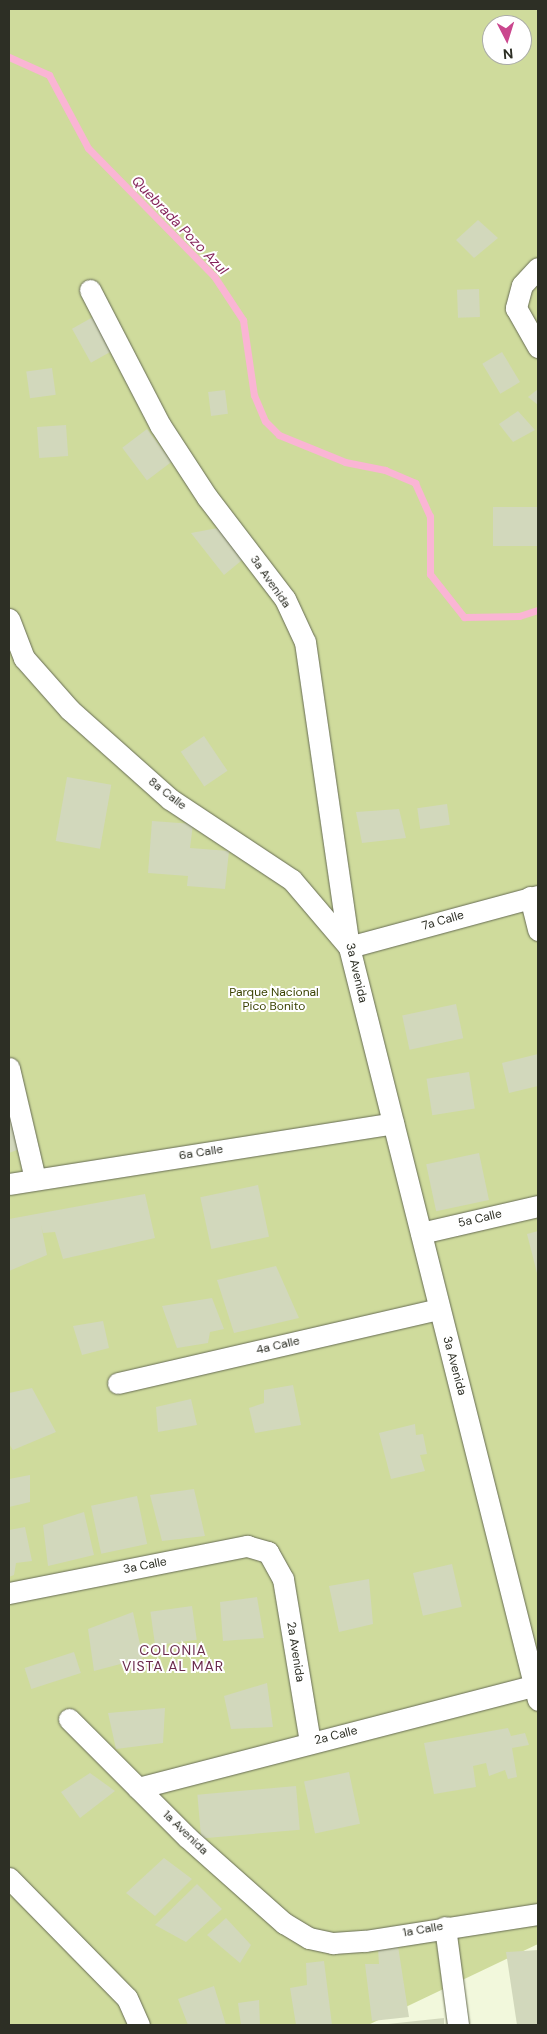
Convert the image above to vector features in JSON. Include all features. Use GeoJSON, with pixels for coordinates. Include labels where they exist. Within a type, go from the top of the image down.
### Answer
{"type":"FeatureCollection","features":[{"type":"Feature","properties":{"kind":"street"},"geometry":{"type":"LineString","coordinates":[[538,268],[522,285],[516,308],[538,347]]}},
{"type":"Feature","properties":{"kind":"street","name":"3a Avenida"},"geometry":{"type":"LineString","coordinates":[[90,290],[160,425],[207,496],[285,599],[306,642],[349,947],[536,1693]]}},
{"type":"Feature","properties":{"kind":"street","name":"8a Calle"},"geometry":{"type":"LineString","coordinates":[[9,619],[24,658],[70,710],[170,799],[292,880],[349,947]]}},
{"type":"Feature","properties":{"kind":"street"},"geometry":{"type":"LineString","coordinates":[[534,896],[538,930]]}},
{"type":"Feature","properties":{"kind":"street","name":"7a Calle"},"geometry":{"type":"LineString","coordinates":[[349,947],[534,896]]}},
{"type":"Feature","properties":{"kind":"street"},"geometry":{"type":"LineString","coordinates":[[9,1068],[35,1179]]}},
{"type":"Feature","properties":{"kind":"street","name":"6a Calle"},"geometry":{"type":"LineString","coordinates":[[9,1184],[393,1123]]}},
{"type":"Feature","properties":{"kind":"street","name":"5a Calle"},"geometry":{"type":"LineString","coordinates":[[421,1233],[538,1206]]}},
{"type":"Feature","properties":{"kind":"street","name":"4a Calle"},"geometry":{"type":"LineString","coordinates":[[118,1383],[439,1309]]}},
{"type":"Feature","properties":{"kind":"street","name":"3a Calle"},"geometry":{"type":"LineString","coordinates":[[9,1593],[247,1546],[268,1552],[277,1562]]}},
{"type":"Feature","properties":{"kind":"street","name":"2a Avenida"},"geometry":{"type":"LineString","coordinates":[[277,1562],[310,1742]]}},
{"type":"Feature","properties":{"kind":"street","name":"2a Calle"},"geometry":{"type":"LineString","coordinates":[[138,1788],[310,1742],[536,1693]]}},
{"type":"Feature","properties":{"kind":"street","name":"1a Avenida"},"geometry":{"type":"LineString","coordinates":[[68,1719],[138,1788],[277,1916],[309,1938]]}},
{"type":"Feature","properties":{"kind":"street"},"geometry":{"type":"LineString","coordinates":[[9,1878],[127,1998],[139,2025]]}},
{"type":"Feature","properties":{"kind":"street","name":"1a Calle"},"geometry":{"type":"LineString","coordinates":[[309,1938],[333,1943],[365,1941],[538,1914]]}},
{"type":"Feature","properties":{"kind":"street"},"geometry":{"type":"LineString","coordinates":[[445,1927],[458,2025]]}},
{"type":"Feature","properties":{"kind":"green space","name":"Parque Nacional Pico Bonito"},"geometry":{"type":"Polygon","coordinates":[[[9,9],[538,9],[538,1944],[368,2025],[9,2025],[9,9]]]}},
{"type":"Feature","properties":{"kind":"building"},"geometry":{"type":"Polygon","coordinates":[[[478,220],[498,238],[474,258],[456,240],[478,220]]]}},
{"type":"Feature","properties":{"kind":"building"},"geometry":{"type":"Polygon","coordinates":[[[479,289],[480,317],[458,318],[457,290],[479,289]]]}},
{"type":"Feature","properties":{"kind":"building"},"geometry":{"type":"Polygon","coordinates":[[[93,317],[112,351],[91,363],[72,329],[93,317]]]}},
{"type":"Feature","properties":{"kind":"building"},"geometry":{"type":"Polygon","coordinates":[[[502,352],[520,382],[500,394],[482,364],[502,352]]]}},
{"type":"Feature","properties":{"kind":"building"},"geometry":{"type":"Polygon","coordinates":[[[52,368],[56,395],[30,398],[26,372],[52,368]]]}},
{"type":"Feature","properties":{"kind":"building"},"geometry":{"type":"Polygon","coordinates":[[[538,389],[538,405],[528,397],[538,389]]]}},
{"type":"Feature","properties":{"kind":"building"},"geometry":{"type":"Polygon","coordinates":[[[225,390],[228,414],[211,416],[208,392],[225,390]]]}},
{"type":"Feature","properties":{"kind":"building"},"geometry":{"type":"Polygon","coordinates":[[[518,411],[535,430],[513,442],[499,424],[518,411]]]}},
{"type":"Feature","properties":{"kind":"building"},"geometry":{"type":"Polygon","coordinates":[[[66,425],[68,456],[39,458],[37,427],[66,425]]]}},
{"type":"Feature","properties":{"kind":"building"},"geometry":{"type":"Polygon","coordinates":[[[147,429],[172,462],[147,480],[122,448],[147,429]]]}},
{"type":"Feature","properties":{"kind":"building"},"geometry":{"type":"Polygon","coordinates":[[[493,507],[538,507],[538,546],[493,546],[493,507]]]}},
{"type":"Feature","properties":{"kind":"building"},"geometry":{"type":"Polygon","coordinates":[[[223,527],[247,556],[224,575],[191,533],[223,527]]]}},
{"type":"Feature","properties":{"kind":"building"},"geometry":{"type":"Polygon","coordinates":[[[204,736],[227,771],[204,786],[181,752],[204,736]]]}},
{"type":"Feature","properties":{"kind":"building"},"geometry":{"type":"Polygon","coordinates":[[[67,777],[111,785],[100,849],[56,841],[67,777]]]}},
{"type":"Feature","properties":{"kind":"building"},"geometry":{"type":"Polygon","coordinates":[[[447,804],[450,825],[420,829],[417,808],[447,804]]]}},
{"type":"Feature","properties":{"kind":"building"},"geometry":{"type":"Polygon","coordinates":[[[399,809],[406,838],[362,843],[356,812],[399,809]]]}},
{"type":"Feature","properties":{"kind":"building"},"geometry":{"type":"Polygon","coordinates":[[[152,821],[193,824],[190,848],[229,851],[225,889],[187,886],[188,876],[148,873],[152,821]]]}},
{"type":"Feature","properties":{"kind":"building"},"geometry":{"type":"Polygon","coordinates":[[[456,1004],[463,1038],[409,1050],[402,1015],[456,1004]]]}},
{"type":"Feature","properties":{"kind":"building"},"geometry":{"type":"Polygon","coordinates":[[[538,1054],[538,1086],[509,1093],[502,1063],[538,1054]]]}},
{"type":"Feature","properties":{"kind":"building"},"geometry":{"type":"Polygon","coordinates":[[[469,1072],[475,1109],[432,1115],[427,1079],[469,1072]]]}},
{"type":"Feature","properties":{"kind":"building"},"geometry":{"type":"Polygon","coordinates":[[[9,1106],[25,1147],[9,1153],[9,1106]]]}},
{"type":"Feature","properties":{"kind":"building"},"geometry":{"type":"Polygon","coordinates":[[[479,1153],[489,1200],[436,1211],[426,1164],[479,1153]]]}},
{"type":"Feature","properties":{"kind":"building"},"geometry":{"type":"Polygon","coordinates":[[[258,1185],[269,1237],[211,1249],[200,1197],[258,1185]]]}},
{"type":"Feature","properties":{"kind":"building"},"geometry":{"type":"Polygon","coordinates":[[[145,1194],[155,1238],[63,1259],[55,1232],[43,1233],[41,1225],[47,1255],[9,1271],[9,1219],[145,1194]]]}},
{"type":"Feature","properties":{"kind":"building"},"geometry":{"type":"Polygon","coordinates":[[[538,1231],[538,1277],[527,1234],[538,1231]]]}},
{"type":"Feature","properties":{"kind":"building"},"geometry":{"type":"Polygon","coordinates":[[[276,1266],[299,1318],[234,1333],[217,1280],[276,1266]]]}},
{"type":"Feature","properties":{"kind":"building"},"geometry":{"type":"Polygon","coordinates":[[[212,1298],[224,1329],[210,1332],[208,1343],[177,1348],[162,1306],[212,1298]]]}},
{"type":"Feature","properties":{"kind":"building"},"geometry":{"type":"Polygon","coordinates":[[[103,1321],[109,1348],[82,1355],[73,1326],[103,1321]]]}},
{"type":"Feature","properties":{"kind":"building"},"geometry":{"type":"Polygon","coordinates":[[[293,1385],[301,1425],[255,1433],[249,1408],[264,1403],[264,1390],[293,1385]]]}},
{"type":"Feature","properties":{"kind":"building"},"geometry":{"type":"Polygon","coordinates":[[[32,1388],[56,1432],[13,1450],[9,1444],[9,1393],[32,1388]]]}},
{"type":"Feature","properties":{"kind":"building"},"geometry":{"type":"Polygon","coordinates":[[[191,1399],[197,1425],[158,1432],[156,1407],[191,1399]]]}},
{"type":"Feature","properties":{"kind":"building"},"geometry":{"type":"Polygon","coordinates":[[[415,1424],[416,1435],[423,1434],[427,1454],[420,1455],[425,1471],[391,1479],[379,1433],[415,1424]]]}},
{"type":"Feature","properties":{"kind":"building"},"geometry":{"type":"Polygon","coordinates":[[[30,1475],[30,1502],[9,1507],[9,1479],[30,1475]]]}},
{"type":"Feature","properties":{"kind":"building"},"geometry":{"type":"Polygon","coordinates":[[[194,1489],[205,1536],[162,1541],[150,1495],[194,1489]]]}},
{"type":"Feature","properties":{"kind":"building"},"geometry":{"type":"Polygon","coordinates":[[[137,1496],[147,1544],[101,1554],[91,1506],[137,1496]]]}},
{"type":"Feature","properties":{"kind":"building"},"geometry":{"type":"Polygon","coordinates":[[[84,1512],[94,1555],[48,1566],[43,1525],[84,1512]]]}},
{"type":"Feature","properties":{"kind":"building"},"geometry":{"type":"Polygon","coordinates":[[[25,1527],[32,1561],[16,1563],[14,1575],[9,1577],[9,1530],[25,1527]]]}},
{"type":"Feature","properties":{"kind":"building"},"geometry":{"type":"Polygon","coordinates":[[[452,1564],[462,1607],[423,1616],[413,1573],[452,1564]]]}},
{"type":"Feature","properties":{"kind":"building"},"geometry":{"type":"Polygon","coordinates":[[[369,1579],[373,1624],[339,1632],[329,1586],[369,1579]]]}},
{"type":"Feature","properties":{"kind":"building"},"geometry":{"type":"Polygon","coordinates":[[[257,1597],[264,1638],[223,1641],[220,1602],[257,1597]]]}},
{"type":"Feature","properties":{"kind":"building"},"geometry":{"type":"Polygon","coordinates":[[[192,1606],[197,1640],[155,1646],[150,1612],[192,1606]]]}},
{"type":"Feature","properties":{"kind":"building"},"geometry":{"type":"Polygon","coordinates":[[[133,1612],[143,1658],[94,1671],[88,1629],[133,1612]]]}},
{"type":"Feature","properties":{"kind":"building"},"geometry":{"type":"Polygon","coordinates":[[[74,1652],[81,1673],[31,1689],[25,1668],[74,1652]]]}},
{"type":"Feature","properties":{"kind":"building"},"geometry":{"type":"Polygon","coordinates":[[[267,1683],[273,1727],[231,1729],[224,1696],[267,1683]]]}},
{"type":"Feature","properties":{"kind":"building"},"geometry":{"type":"Polygon","coordinates":[[[165,1708],[163,1743],[116,1749],[108,1713],[165,1708]]]}},
{"type":"Feature","properties":{"kind":"building"},"geometry":{"type":"Polygon","coordinates":[[[508,1728],[511,1736],[525,1733],[529,1745],[512,1748],[517,1777],[508,1779],[505,1770],[489,1776],[486,1763],[473,1766],[476,1787],[434,1794],[424,1743],[508,1728]]]}},
{"type":"Feature","properties":{"kind":"building"},"geometry":{"type":"Polygon","coordinates":[[[349,1772],[360,1824],[315,1833],[304,1782],[349,1772]]]}},
{"type":"Feature","properties":{"kind":"building"},"geometry":{"type":"Polygon","coordinates":[[[90,1773],[115,1791],[80,1818],[61,1792],[90,1773]]]}},
{"type":"Feature","properties":{"kind":"building"},"geometry":{"type":"Polygon","coordinates":[[[296,1786],[300,1830],[201,1838],[197,1795],[296,1786]]]}},
{"type":"Feature","properties":{"kind":"building"},"geometry":{"type":"Polygon","coordinates":[[[164,1858],[192,1879],[155,1916],[126,1893],[164,1858]]]}},
{"type":"Feature","properties":{"kind":"building"},"geometry":{"type":"Polygon","coordinates":[[[197,1884],[222,1909],[186,1942],[155,1925],[197,1884]]]}},
{"type":"Feature","properties":{"kind":"building"},"geometry":{"type":"Polygon","coordinates":[[[226,1918],[251,1945],[240,1963],[207,1935],[226,1918]]]}},
{"type":"Feature","properties":{"kind":"building"},"geometry":{"type":"Polygon","coordinates":[[[398,1946],[409,2017],[372,2021],[365,1964],[379,1964],[378,1949],[398,1946]]]}},
{"type":"Feature","properties":{"kind":"building"},"geometry":{"type":"Polygon","coordinates":[[[538,1950],[538,2025],[517,2025],[506,1952],[538,1950]]]}},
{"type":"Feature","properties":{"kind":"building"},"geometry":{"type":"Polygon","coordinates":[[[324,1961],[332,2025],[296,2025],[290,1988],[307,1985],[306,1963],[324,1961]]]}},
{"type":"Feature","properties":{"kind":"building"},"geometry":{"type":"Polygon","coordinates":[[[214,1986],[226,2025],[188,2025],[178,1999],[214,1986]]]}},
{"type":"Feature","properties":{"kind":"building"},"geometry":{"type":"Polygon","coordinates":[[[259,2000],[260,2025],[241,2025],[238,2003],[259,2000]]]}},
{"type":"Feature","properties":{"kind":"building"},"geometry":{"type":"Polygon","coordinates":[[[444,2018],[444,2025],[388,2025],[388,2024],[444,2018]]]}},
{"type":"Feature","properties":{"kind":"waterway","name":"Quebrada Pozo Azul"},"geometry":{"type":"LineString","coordinates":[[9,57],[49,75],[88,148],[214,276],[243,320],[254,395],[265,421],[279,435],[345,462],[385,470],[415,483],[430,516],[430,574],[464,617],[519,616],[538,610]]}},
{"type":"Feature","properties":{"kind":"district","name":"COLONIA VISTA AL MAR"},"geometry":{"type":"Point","coordinates":[173,1658]}}]}
